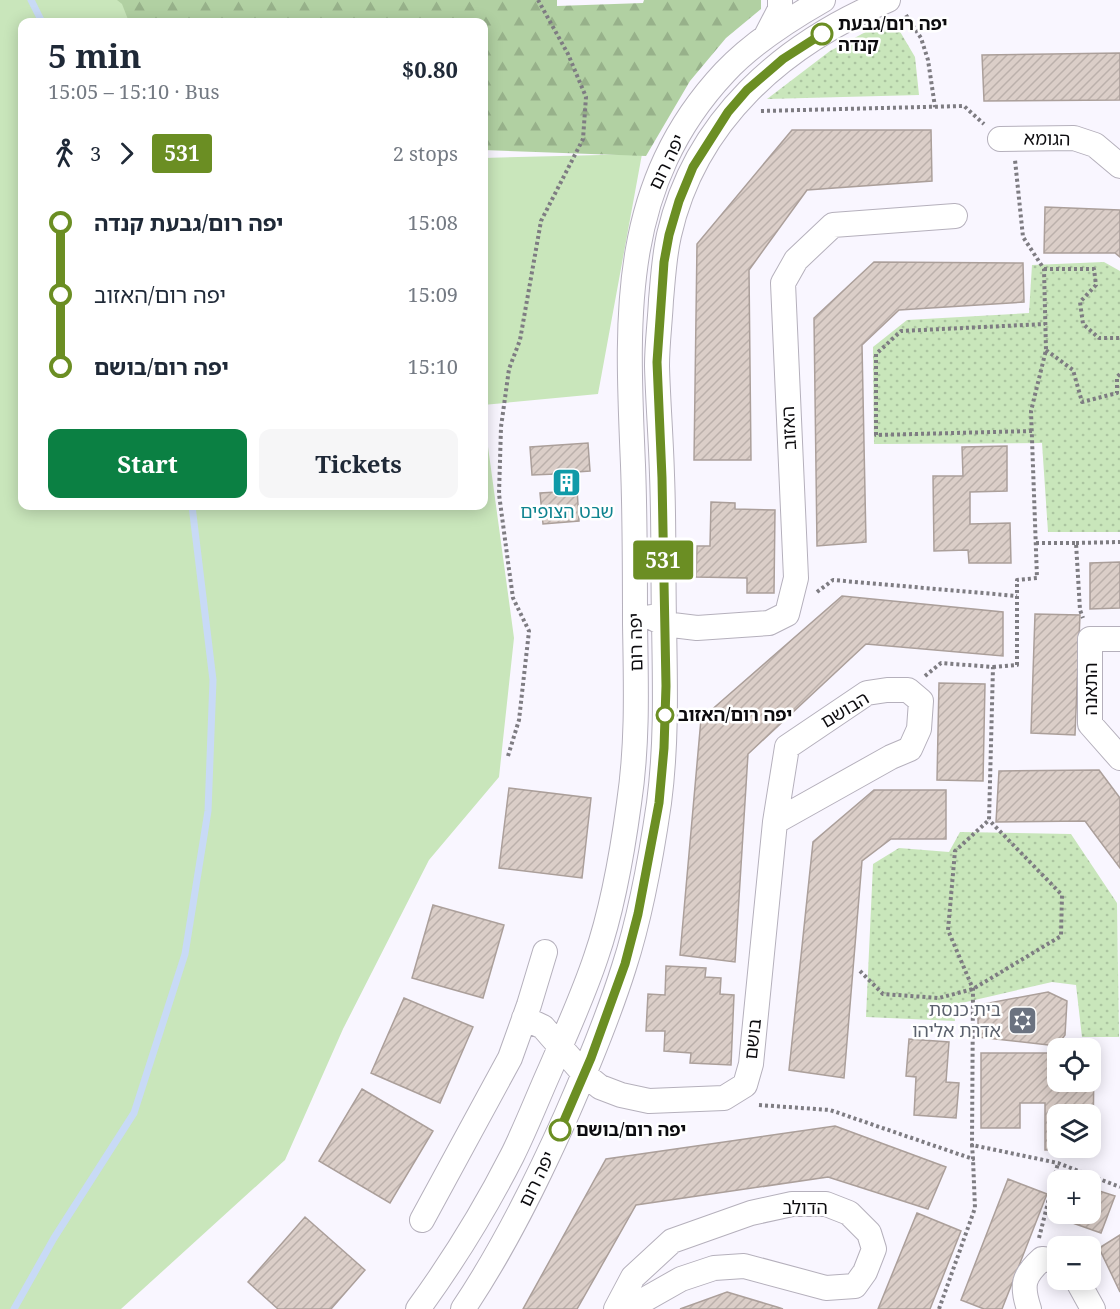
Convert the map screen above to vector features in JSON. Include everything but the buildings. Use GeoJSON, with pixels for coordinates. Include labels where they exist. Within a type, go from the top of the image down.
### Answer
{"type":"FeatureCollection","features":[{"type":"Feature","properties":{"kind":"street"},"geometry":{"type":"LineString","coordinates":[[766,36],[780,9],[780,0]]}},
{"type":"Feature","properties":{"kind":"street","name":"יפה רום"},"geometry":{"type":"LineString","coordinates":[[418,1309],[467,1235],[512,1155],[561,1046],[596,957],[610,908],[630,800],[635,746],[637,686],[634,479],[628,362],[635,259],[652,191],[685,125],[705,95],[727,70],[766,36],[823,0]]}},
{"type":"Feature","properties":{"kind":"street","name":"יפה רום"},"geometry":{"type":"LineString","coordinates":[[463,1309],[512,1230],[546,1162],[584,1074],[625,964],[649,858],[659,803],[666,686],[657,362],[664,262],[679,201],[693,167],[728,112],[747,90],[783,59],[857,13],[895,5]]}},
{"type":"Feature","properties":{"kind":"street","name":"הגומא"},"geometry":{"type":"LineString","coordinates":[[1007,139],[1074,138],[1095,145],[1120,166]]}},
{"type":"Feature","properties":{"kind":"street","name":"האזוב"},"geometry":{"type":"LineString","coordinates":[[787,614],[796,578],[783,283],[796,260],[833,225],[955,216]]}},
{"type":"Feature","properties":{"kind":"street"},"geometry":{"type":"LineString","coordinates":[[635,609],[664,624],[697,628],[769,622],[787,614]]}},
{"type":"Feature","properties":{"kind":"street","name":"התאנה"},"geometry":{"type":"LineString","coordinates":[[1120,639],[1090,639],[1090,724],[1120,758]]}},
{"type":"Feature","properties":{"kind":"street"},"geometry":{"type":"LineString","coordinates":[[775,822],[910,749],[919,729],[921,700],[908,690]]}},
{"type":"Feature","properties":{"kind":"street","name":"הבושם"},"geometry":{"type":"LineString","coordinates":[[775,822],[787,747],[867,693],[908,690]]}},
{"type":"Feature","properties":{"kind":"street","name":"בושם"},"geometry":{"type":"LineString","coordinates":[[584,1074],[600,1087],[621,1095],[649,1101],[724,1098],[745,1085],[751,1064],[775,822]]}},
{"type":"Feature","properties":{"kind":"street"},"geometry":{"type":"LineString","coordinates":[[422,1220],[440,1191],[510,1058],[545,952]]}},
{"type":"Feature","properties":{"kind":"street"},"geometry":{"type":"LineString","coordinates":[[524,1018],[543,1027],[584,1074]]}},
{"type":"Feature","properties":{"kind":"street","name":"הדולב"},"geometry":{"type":"LineString","coordinates":[[616,1309],[633,1277],[672,1241],[751,1213],[792,1204],[826,1204],[849,1213],[868,1233],[874,1249],[865,1272],[855,1286],[826,1288],[744,1266],[714,1268],[681,1279],[628,1309]]}},
{"type":"Feature","properties":{"kind":"street"},"geometry":{"type":"LineString","coordinates":[[1029,1309],[1023,1286],[1030,1270],[1047,1262]]}},
{"type":"Feature","properties":{"kind":"street"},"geometry":{"type":"LineString","coordinates":[[1083,1290],[1093,1309]]}},
{"type":"Feature","properties":{"kind":"path"},"geometry":{"type":"LineString","coordinates":[[508,756],[519,720],[529,631],[513,598],[508,562],[499,494],[501,427],[509,369],[520,340],[541,221],[583,139],[586,97],[568,54],[538,0]]}},
{"type":"Feature","properties":{"kind":"path"},"geometry":{"type":"LineString","coordinates":[[895,5],[921,38],[928,60],[935,107]]}},
{"type":"Feature","properties":{"kind":"path"},"geometry":{"type":"LineString","coordinates":[[728,112],[964,106],[1007,139],[1023,237],[1044,269],[1046,350],[1031,411],[1037,578],[1017,580],[1017,665],[993,667],[940,663],[908,690]]}},
{"type":"Feature","properties":{"kind":"path"},"geometry":{"type":"LineString","coordinates":[[1044,269],[1094,268],[1096,285],[1080,302],[1083,324],[1100,338],[1120,338]]}},
{"type":"Feature","properties":{"kind":"path"},"geometry":{"type":"LineString","coordinates":[[1032,431],[876,435],[876,354],[901,331],[1045,324]]}},
{"type":"Feature","properties":{"kind":"path"},"geometry":{"type":"LineString","coordinates":[[1046,350],[1073,370],[1082,402],[1118,393],[1120,374]]}},
{"type":"Feature","properties":{"kind":"path"},"geometry":{"type":"LineString","coordinates":[[1036,543],[1120,542]]}},
{"type":"Feature","properties":{"kind":"path"},"geometry":{"type":"LineString","coordinates":[[1076,543],[1080,610],[1090,639]]}},
{"type":"Feature","properties":{"kind":"path"},"geometry":{"type":"LineString","coordinates":[[787,614],[833,580],[1017,596]]}},
{"type":"Feature","properties":{"kind":"path"},"geometry":{"type":"LineString","coordinates":[[860,971],[883,994],[939,998],[972,989],[1062,936],[1062,895],[989,820],[993,667]]}},
{"type":"Feature","properties":{"kind":"path"},"geometry":{"type":"LineString","coordinates":[[939,1309],[975,1208],[972,1144],[972,989],[948,930],[955,851],[989,820]]}},
{"type":"Feature","properties":{"kind":"path"},"geometry":{"type":"LineString","coordinates":[[758,1105],[830,1110],[973,1159]]}},
{"type":"Feature","properties":{"kind":"path"},"geometry":{"type":"LineString","coordinates":[[972,1144],[1058,1163],[1120,1187]]}},
{"type":"Feature","properties":{"kind":"path"},"geometry":{"type":"LineString","coordinates":[[1047,1254],[1038,1235],[1058,1163]]}},
{"type":"Feature","properties":{"kind":"green space"},"geometry":{"type":"Polygon","coordinates":[[[0,0],[164,0],[172,18],[18,18],[18,510],[488,510],[488,447],[514,638],[499,777],[429,860],[343,1029],[285,1160],[121,1309],[0,1309],[0,0]]]}},
{"type":"Feature","properties":{"kind":"green space"},"geometry":{"type":"Polygon","coordinates":[[[117,0],[557,0],[557,6],[643,3],[644,0],[761,0],[761,9],[726,38],[690,81],[646,156],[488,150],[488,18],[127,18],[122,4],[117,0]]]}},
{"type":"Feature","properties":{"kind":"green space"},"geometry":{"type":"Polygon","coordinates":[[[892,18],[915,57],[919,95],[767,99],[830,51],[892,18]]]}},
{"type":"Feature","properties":{"kind":"green space"},"geometry":{"type":"Polygon","coordinates":[[[642,154],[598,394],[488,405],[488,158],[642,154]]]}},
{"type":"Feature","properties":{"kind":"green space"},"geometry":{"type":"Polygon","coordinates":[[[1104,262],[1120,271],[1120,532],[1048,532],[1042,443],[874,444],[873,347],[907,320],[1029,313],[1032,265],[1104,262]]]}},
{"type":"Feature","properties":{"kind":"green space"},"geometry":{"type":"Polygon","coordinates":[[[960,832],[1071,834],[1117,903],[1119,1037],[1082,1037],[1076,985],[1052,982],[953,1005],[955,1021],[866,1017],[873,864],[899,848],[949,852],[960,832]]]}},
{"type":"Feature","properties":{"kind":"waterway"},"geometry":{"type":"LineString","coordinates":[[31,0],[40,18]]}},
{"type":"Feature","properties":{"kind":"waterway"},"geometry":{"type":"LineString","coordinates":[[14,1309],[54,1238],[134,1113],[185,954],[208,811],[213,680],[192,510]]}},
{"type":"Feature","properties":{"kind":"bus line","name":"531"},"geometry":{"type":"LineString","coordinates":[[560,1130],[591,1058],[625,964],[638,914],[659,803],[666,686],[657,362],[664,262],[669,235],[679,201],[693,167],[728,112],[747,90],[783,59],[822,34]]}},
{"type":"Feature","properties":{"kind":"place","name":"יפה רום/גבעת קנדה"},"geometry":{"type":"Point","coordinates":[822,34]}},
{"type":"Feature","properties":{"kind":"place","name":"שבט הצופים"},"geometry":{"type":"Point","coordinates":[567,483]}},
{"type":"Feature","properties":{"kind":"place","name":"יפה רום/האזוב"},"geometry":{"type":"Point","coordinates":[665,715]}},
{"type":"Feature","properties":{"kind":"place","name":"בית כנסת אדרת אליהו"},"geometry":{"type":"Point","coordinates":[1022,1020]}},
{"type":"Feature","properties":{"kind":"place","name":"יפה רום/בושם"},"geometry":{"type":"Point","coordinates":[560,1130]}}]}
